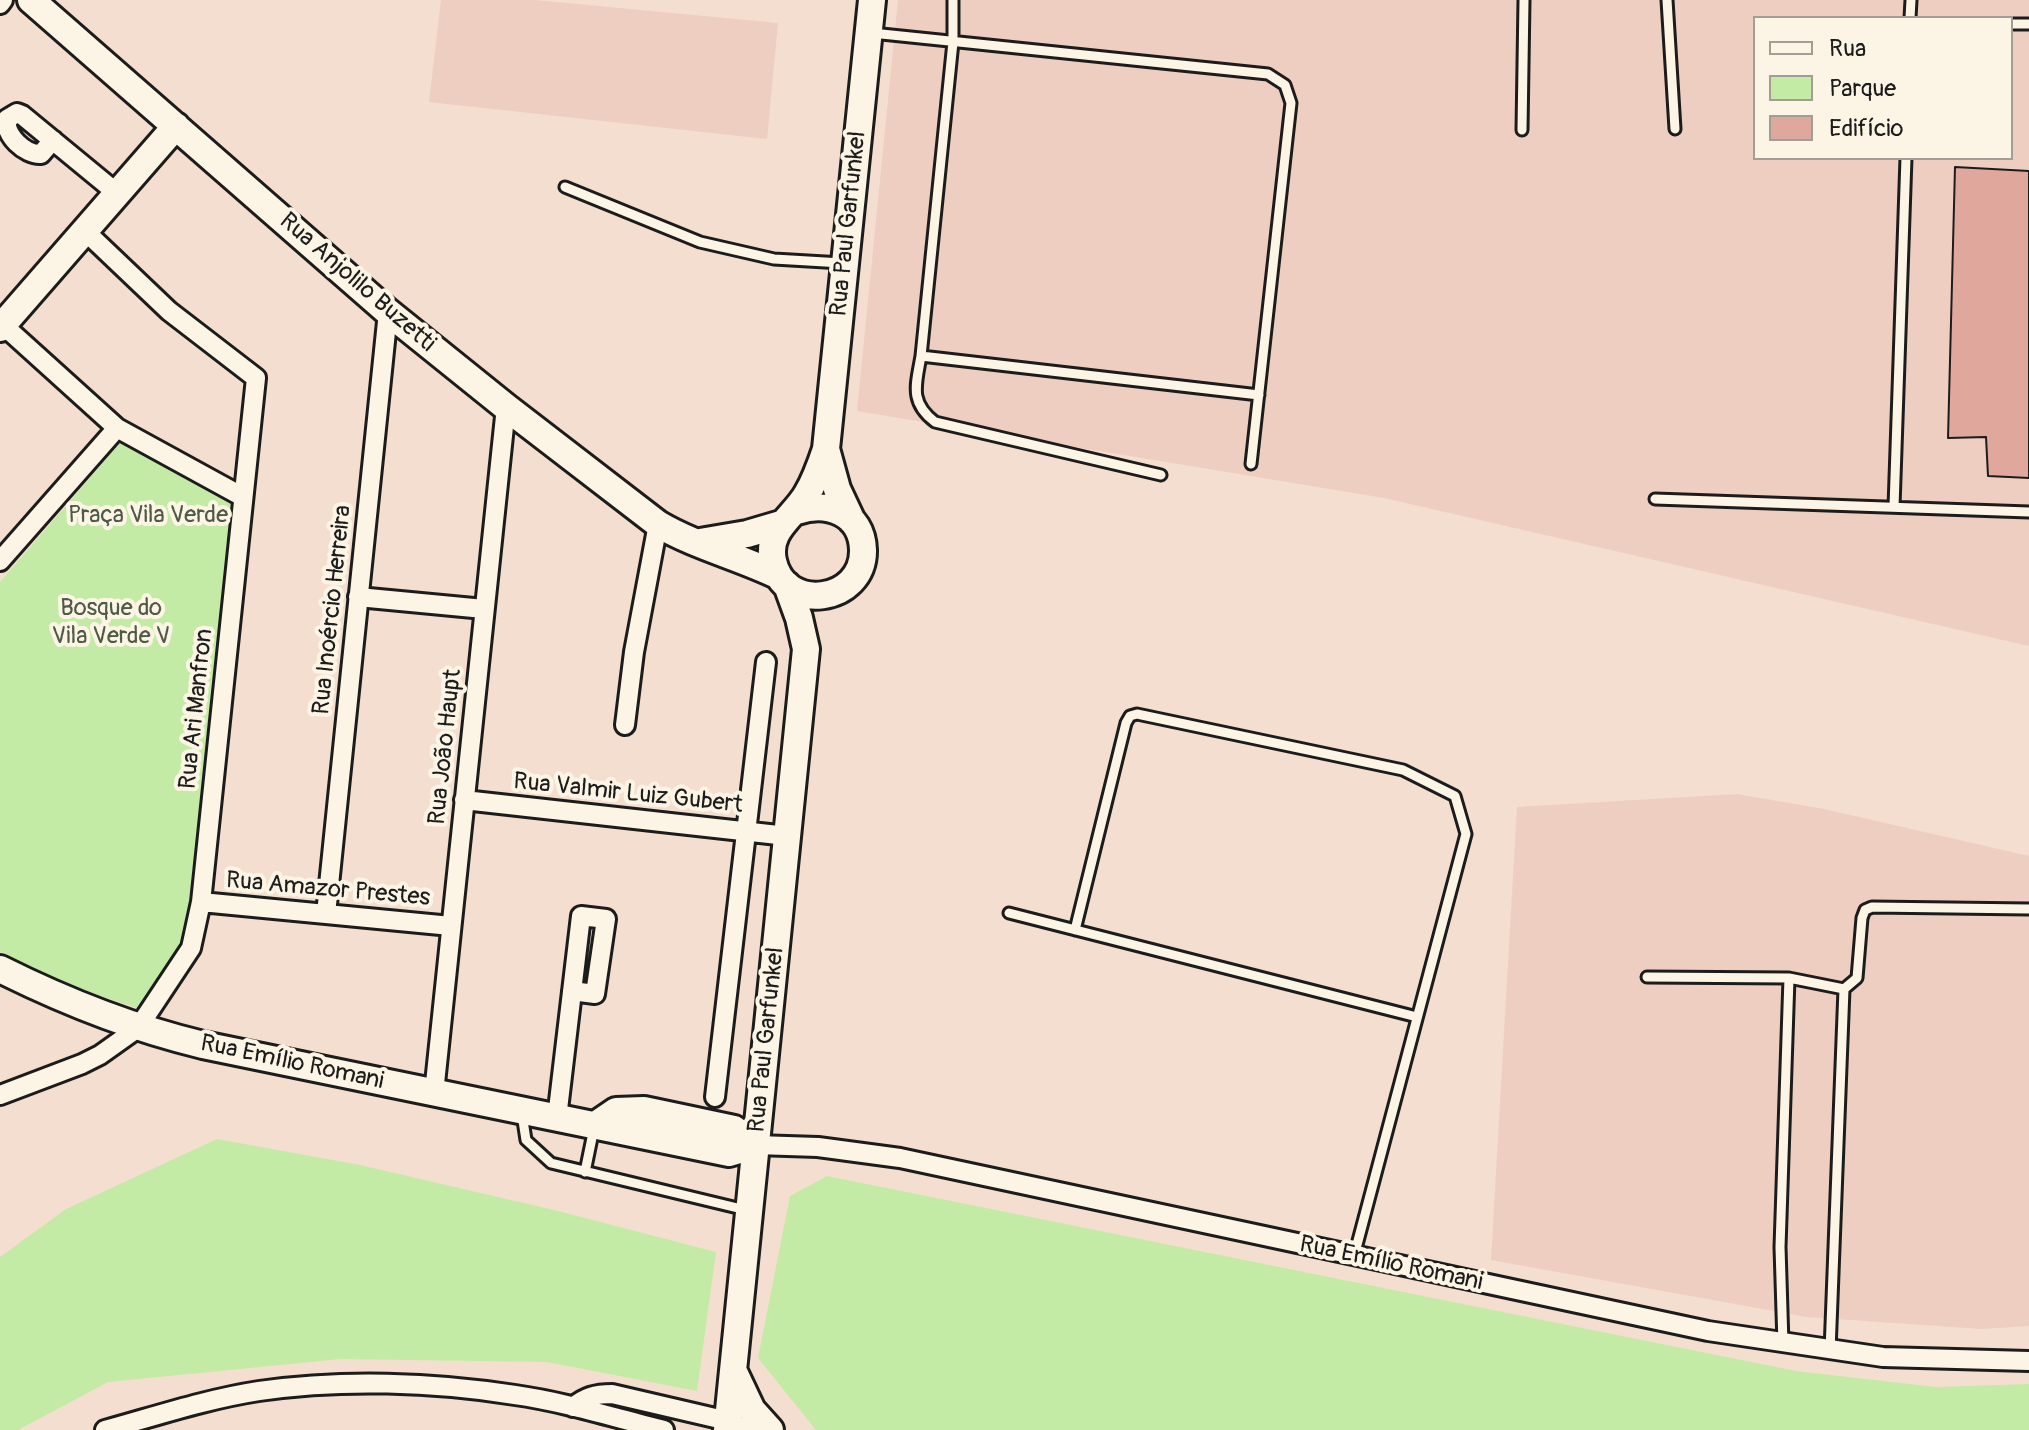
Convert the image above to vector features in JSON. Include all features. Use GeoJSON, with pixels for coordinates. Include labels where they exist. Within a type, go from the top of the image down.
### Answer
{"type":"FeatureCollection","features":[{"type":"Feature","properties":{"kind":"main road","name":"Rua Anjolilo Buzetti"},"geometry":{"type":"LineString","coordinates":[[31,0],[388,312],[506,407],[658,524],[783,581]]}},
{"type":"Feature","properties":{"kind":"main road","name":"Rua Paul Garfunkel"},"geometry":{"type":"LineString","coordinates":[[789,517],[813,482],[826,449],[872,0]]}},
{"type":"Feature","properties":{"kind":"main road"},"geometry":{"type":"LineString","coordinates":[[5,315],[85,231],[176,126]]}},
{"type":"Feature","properties":{"kind":"main road","name":"Rua Paul Garfunkel"},"geometry":{"type":"LineString","coordinates":[[826,449],[837,489],[852,521]]}},
{"type":"Feature","properties":{"kind":"main road"},"geometry":{"type":"LineString","coordinates":[[700,542],[747,534],[811,506],[826,506],[840,511],[860,533],[862,562],[856,576],[846,587],[835,594],[809,596],[783,581],[772,550],[789,517]]}},
{"type":"Feature","properties":{"kind":"main road","name":"Rua Paul Garfunkel"},"geometry":{"type":"LineString","coordinates":[[734,1427],[733,1370],[806,649],[799,618],[783,581]]}},
{"type":"Feature","properties":{"kind":"main road","name":"Rua Paul Garfunkel"},"geometry":{"type":"LineString","coordinates":[[806,649],[826,613],[846,587]]}},
{"type":"Feature","properties":{"kind":"main road","name":"Rua Emílio Romani"},"geometry":{"type":"LineString","coordinates":[[0,969],[77,1005],[138,1028],[203,1045],[594,1126],[616,1111],[644,1110],[734,1129],[756,1145]]}},
{"type":"Feature","properties":{"kind":"main road"},"geometry":{"type":"LineString","coordinates":[[733,1370],[752,1410],[770,1430]]}},
{"type":"Feature","properties":{"kind":"street"},"geometry":{"type":"LineString","coordinates":[[53,140],[118,194]]}},
{"type":"Feature","properties":{"kind":"street","name":"Rua Ari Manfron"},"geometry":{"type":"LineString","coordinates":[[85,231],[169,311],[256,378],[201,902],[191,948],[138,1028]]}},
{"type":"Feature","properties":{"kind":"street","name":"Rua Inoércio Herreira"},"geometry":{"type":"LineString","coordinates":[[326,914],[388,312]]}},
{"type":"Feature","properties":{"kind":"street"},"geometry":{"type":"LineString","coordinates":[[5,315],[117,428],[243,497]]}},
{"type":"Feature","properties":{"kind":"street","name":"Rua João Haupt"},"geometry":{"type":"LineString","coordinates":[[434,1093],[506,407]]}},
{"type":"Feature","properties":{"kind":"street"},"geometry":{"type":"LineString","coordinates":[[0,561],[117,428]]}},
{"type":"Feature","properties":{"kind":"street"},"geometry":{"type":"LineString","coordinates":[[625,725],[634,652],[658,524]]}},
{"type":"Feature","properties":{"kind":"street"},"geometry":{"type":"LineString","coordinates":[[358,597],[484,609]]}},
{"type":"Feature","properties":{"kind":"street"},"geometry":{"type":"LineString","coordinates":[[715,1097],[766,662]]}},
{"type":"Feature","properties":{"kind":"street","name":"Rua Valmir Luiz Gubert"},"geometry":{"type":"LineString","coordinates":[[464,800],[787,836]]}},
{"type":"Feature","properties":{"kind":"street","name":"Rua Amazor Prestes"},"geometry":{"type":"LineString","coordinates":[[201,902],[451,926]]}},
{"type":"Feature","properties":{"kind":"street"},"geometry":{"type":"LineString","coordinates":[[557,1118],[572,991]]}},
{"type":"Feature","properties":{"kind":"street"},"geometry":{"type":"LineString","coordinates":[[0,1095],[82,1064],[116,1045],[138,1028]]}},
{"type":"Feature","properties":{"kind":"street","name":"Rua Emílio Romani"},"geometry":{"type":"LineString","coordinates":[[756,1145],[818,1147],[900,1158],[1708,1331],[1783,1344],[1925,1360],[2029,1361]]}},
{"type":"Feature","properties":{"kind":"street"},"geometry":{"type":"LineString","coordinates":[[105,1430],[235,1395],[347,1385],[459,1389],[517,1395],[664,1430]]}},
{"type":"Feature","properties":{"kind":"street"},"geometry":{"type":"LineString","coordinates":[[573,1407],[583,1398],[612,1394],[734,1427]]}},
{"type":"Feature","properties":{"kind":"lane"},"geometry":{"type":"LineString","coordinates":[[953,0],[953,42],[915,390],[921,411],[935,422],[1161,475]]}},
{"type":"Feature","properties":{"kind":"lane"},"geometry":{"type":"LineString","coordinates":[[1522,130],[1524,0]]}},
{"type":"Feature","properties":{"kind":"lane"},"geometry":{"type":"LineString","coordinates":[[1667,0],[1675,129]]}},
{"type":"Feature","properties":{"kind":"lane"},"geometry":{"type":"LineString","coordinates":[[868,33],[1268,74],[1285,85],[1291,103],[1251,464]]}},
{"type":"Feature","properties":{"kind":"lane"},"geometry":{"type":"LineString","coordinates":[[1894,507],[1906,160]]}},
{"type":"Feature","properties":{"kind":"lane"},"geometry":{"type":"LineString","coordinates":[[565,187],[700,242],[774,259],[845,264]]}},
{"type":"Feature","properties":{"kind":"lane"},"geometry":{"type":"LineString","coordinates":[[921,356],[1259,395]]}},
{"type":"Feature","properties":{"kind":"lane"},"geometry":{"type":"LineString","coordinates":[[1655,499],[2029,512]]}},
{"type":"Feature","properties":{"kind":"lane"},"geometry":{"type":"LineString","coordinates":[[1075,930],[1130,716],[1137,714],[1403,770],[1455,796],[1466,834],[1354,1256]]}},
{"type":"Feature","properties":{"kind":"lane"},"geometry":{"type":"LineString","coordinates":[[1830,1351],[1844,989],[1857,978],[1865,910],[1872,907],[2029,909]]}},
{"type":"Feature","properties":{"kind":"lane"},"geometry":{"type":"LineString","coordinates":[[1009,913],[1417,1017]]}},
{"type":"Feature","properties":{"kind":"lane"},"geometry":{"type":"LineString","coordinates":[[1647,977],[1789,978],[1844,989]]}},
{"type":"Feature","properties":{"kind":"lane"},"geometry":{"type":"LineString","coordinates":[[1783,1344],[1780,1247],[1789,978]]}},
{"type":"Feature","properties":{"kind":"lane"},"geometry":{"type":"LineString","coordinates":[[522,1111],[526,1140],[551,1163],[749,1211]]}},
{"type":"Feature","properties":{"kind":"lane"},"geometry":{"type":"LineString","coordinates":[[585,1172],[594,1126]]}},
{"type":"Feature","properties":{"kind":"shaded area"},"geometry":{"type":"Polygon","coordinates":[[[441,0],[535,0],[778,23],[767,139],[429,102],[441,0]]]}},
{"type":"Feature","properties":{"kind":"shaded area"},"geometry":{"type":"Polygon","coordinates":[[[898,0],[2029,0],[2029,646],[1384,498],[857,411],[898,0]]]}},
{"type":"Feature","properties":{"kind":"shaded area"},"geometry":{"type":"Polygon","coordinates":[[[1737,794],[1824,809],[2029,856],[2029,1326],[1981,1329],[1807,1317],[1491,1260],[1517,807],[1737,794]]]}},
{"type":"Feature","properties":{"kind":"green space","name":"Bosque do Vila Verde V"},"geometry":{"type":"Polygon","coordinates":[[[120,443],[232,505],[225,596],[186,928],[171,965],[137,1008],[50,977],[0,952],[0,582],[120,443]]]}},
{"type":"Feature","properties":{"kind":"green space"},"geometry":{"type":"Polygon","coordinates":[[[217,1139],[360,1165],[716,1252],[697,1391],[547,1362],[341,1359],[108,1382],[18,1430],[0,1430],[0,1257],[66,1209],[217,1139]]]}},
{"type":"Feature","properties":{"kind":"green space"},"geometry":{"type":"Polygon","coordinates":[[[827,1176],[1796,1371],[1936,1387],[2029,1384],[2029,1430],[816,1430],[758,1358],[790,1196],[827,1176]]]}},
{"type":"Feature","properties":{"kind":"building"},"geometry":{"type":"Polygon","coordinates":[[[1955,167],[2029,171],[2029,478],[1988,476],[1986,437],[1948,438],[1955,167]]]}},
{"type":"Feature","properties":{"kind":"park label","name":"Praça Vila Verde"},"geometry":{"type":"Point","coordinates":[148,516]}}]}
